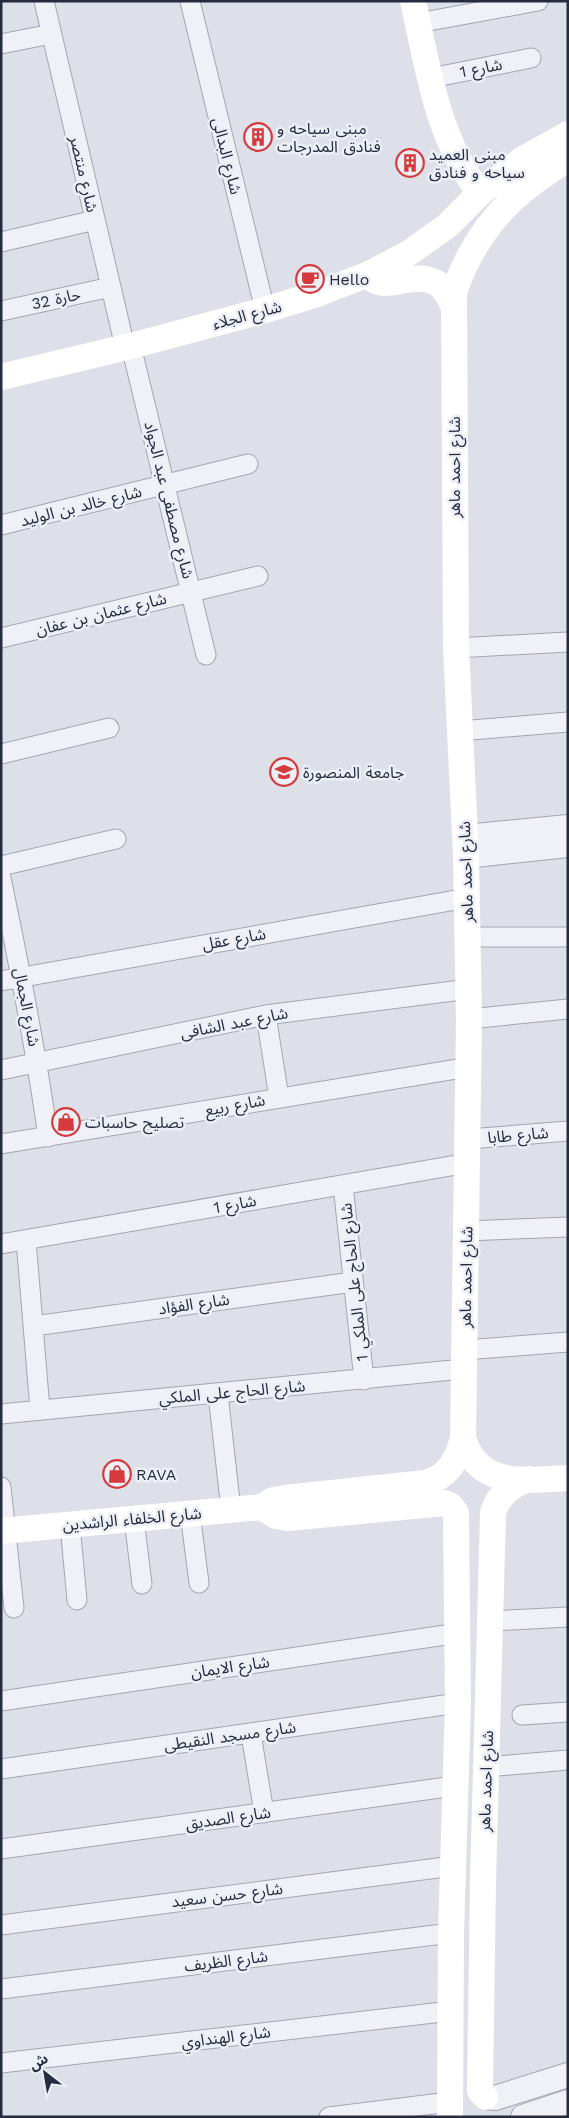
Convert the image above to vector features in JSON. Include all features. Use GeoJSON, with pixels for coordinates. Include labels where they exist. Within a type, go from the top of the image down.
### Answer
{"type":"FeatureCollection","features":[{"type":"Feature","properties":{"kind":"main road"},"geometry":{"type":"LineString","coordinates":[[416,12],[441,120],[448,140],[458,161],[480,193]]}},
{"type":"Feature","properties":{"kind":"main road","name":"شارع الجلاء"},"geometry":{"type":"LineString","coordinates":[[1,377],[128,347],[265,310],[320,293],[369,274],[410,253],[447,226],[480,193],[523,159],[568,134]]}},
{"type":"Feature","properties":{"kind":"main road","name":"شارع احمد ماهر"},"geometry":{"type":"LineString","coordinates":[[449,2109],[454,1786],[459,1634],[456,1516],[452,1506],[440,1491],[458,1457],[463,1438],[469,1067],[467,898],[456,648],[453,306],[456,283],[480,236],[502,209],[533,181],[568,159]]}},
{"type":"Feature","properties":{"kind":"main road"},"geometry":{"type":"LineString","coordinates":[[369,274],[374,281],[381,283],[419,278],[433,281],[446,290],[453,306]]}},
{"type":"Feature","properties":{"kind":"main road","name":"شارع احمد ماهر"},"geometry":{"type":"LineString","coordinates":[[463,1438],[468,1454],[479,1467],[493,1475],[528,1480]]}},
{"type":"Feature","properties":{"kind":"main road"},"geometry":{"type":"LineString","coordinates":[[528,1480],[568,1478]]}},
{"type":"Feature","properties":{"kind":"main road","name":"شارع احمد ماهر"},"geometry":{"type":"LineString","coordinates":[[485,2097],[480,2091],[486,1767],[495,1508],[499,1498],[508,1489],[528,1480]]}},
{"type":"Feature","properties":{"kind":"main road","name":"شارع الخلفاء الراشدين"},"geometry":{"type":"LineString","coordinates":[[4,1531],[262,1507],[273,1500],[285,1498],[425,1483],[440,1491]]}},
{"type":"Feature","properties":{"kind":"street","name":"شارع منتصر"},"geometry":{"type":"LineString","coordinates":[[44,1],[111,287],[128,347]]}},
{"type":"Feature","properties":{"kind":"street","name":"شارع البدالى"},"geometry":{"type":"LineString","coordinates":[[190,1],[265,310]]}},
{"type":"Feature","properties":{"kind":"street"},"geometry":{"type":"LineString","coordinates":[[416,12],[532,2]]}},
{"type":"Feature","properties":{"kind":"street"},"geometry":{"type":"LineString","coordinates":[[1,44],[51,34]]}},
{"type":"Feature","properties":{"kind":"street","name":"شارع 1"},"geometry":{"type":"LineString","coordinates":[[431,78],[531,58]]}},
{"type":"Feature","properties":{"kind":"street"},"geometry":{"type":"LineString","coordinates":[[1,242],[95,220]]}},
{"type":"Feature","properties":{"kind":"street","name":"حارة 32"},"geometry":{"type":"LineString","coordinates":[[1,311],[111,287]]}},
{"type":"Feature","properties":{"kind":"street","name":"شارع مصطفى عبد الجواد"},"geometry":{"type":"LineString","coordinates":[[128,347],[165,486],[206,654]]}},
{"type":"Feature","properties":{"kind":"street","name":"شارع خالد بن الوليد"},"geometry":{"type":"LineString","coordinates":[[1,525],[248,464]]}},
{"type":"Feature","properties":{"kind":"street","name":"شارع عثمان بن عفان"},"geometry":{"type":"LineString","coordinates":[[1,638],[258,576]]}},
{"type":"Feature","properties":{"kind":"street"},"geometry":{"type":"LineString","coordinates":[[456,648],[568,642]]}},
{"type":"Feature","properties":{"kind":"street"},"geometry":{"type":"LineString","coordinates":[[460,730],[568,722]]}},
{"type":"Feature","properties":{"kind":"street"},"geometry":{"type":"LineString","coordinates":[[1,754],[109,728]]}},
{"type":"Feature","properties":{"kind":"street"},"geometry":{"type":"LineString","coordinates":[[465,846],[568,827]]}},
{"type":"Feature","properties":{"kind":"street"},"geometry":{"type":"LineString","coordinates":[[1,866],[116,839]]}},
{"type":"Feature","properties":{"kind":"street"},"geometry":{"type":"LineString","coordinates":[[465,846],[568,845]]}},
{"type":"Feature","properties":{"kind":"street","name":"شارع الجمال"},"geometry":{"type":"LineString","coordinates":[[1,878],[38,1063],[48,1137]]}},
{"type":"Feature","properties":{"kind":"street","name":"شارع عقل"},"geometry":{"type":"LineString","coordinates":[[1,981],[467,898]]}},
{"type":"Feature","properties":{"kind":"street"},"geometry":{"type":"LineString","coordinates":[[468,937],[568,937]]}},
{"type":"Feature","properties":{"kind":"street","name":"شارع عبد الشافى"},"geometry":{"type":"LineString","coordinates":[[1,1070],[266,1014],[469,989]]}},
{"type":"Feature","properties":{"kind":"street"},"geometry":{"type":"LineString","coordinates":[[469,1018],[568,1009]]}},
{"type":"Feature","properties":{"kind":"street"},"geometry":{"type":"LineString","coordinates":[[266,1014],[279,1098]]}},
{"type":"Feature","properties":{"kind":"street","name":"شارع ربيع"},"geometry":{"type":"LineString","coordinates":[[1,1144],[469,1067]]}},
{"type":"Feature","properties":{"kind":"street","name":"شارع طابا"},"geometry":{"type":"LineString","coordinates":[[468,1151],[568,1131]]}},
{"type":"Feature","properties":{"kind":"street","name":"شارع 1"},"geometry":{"type":"LineString","coordinates":[[1,1244],[343,1185],[468,1151]]}},
{"type":"Feature","properties":{"kind":"street","name":"شارع الحاج على الملكي 1"},"geometry":{"type":"LineString","coordinates":[[343,1185],[364,1380]]}},
{"type":"Feature","properties":{"kind":"street"},"geometry":{"type":"LineString","coordinates":[[466,1231],[568,1226]]}},
{"type":"Feature","properties":{"kind":"street"},"geometry":{"type":"LineString","coordinates":[[26,1240],[40,1410]]}},
{"type":"Feature","properties":{"kind":"street","name":"شارع الفؤاد"},"geometry":{"type":"LineString","coordinates":[[34,1326],[354,1282]]}},
{"type":"Feature","properties":{"kind":"street","name":"شارع الحاج على الملكي"},"geometry":{"type":"LineString","coordinates":[[1,1414],[364,1380],[568,1342]]}},
{"type":"Feature","properties":{"kind":"street"},"geometry":{"type":"LineString","coordinates":[[218,1394],[231,1510]]}},
{"type":"Feature","properties":{"kind":"street"},"geometry":{"type":"LineString","coordinates":[[1,1487],[4,1531],[14,1608]]}},
{"type":"Feature","properties":{"kind":"street"},"geometry":{"type":"LineString","coordinates":[[190,1513],[199,1583]]}},
{"type":"Feature","properties":{"kind":"street"},"geometry":{"type":"LineString","coordinates":[[134,1519],[142,1584]]}},
{"type":"Feature","properties":{"kind":"street"},"geometry":{"type":"LineString","coordinates":[[70,1524],[77,1600]]}},
{"type":"Feature","properties":{"kind":"street"},"geometry":{"type":"LineString","coordinates":[[491,1621],[568,1617]]}},
{"type":"Feature","properties":{"kind":"street","name":"شارع الايمان"},"geometry":{"type":"LineString","coordinates":[[1,1701],[459,1634]]}},
{"type":"Feature","properties":{"kind":"street","name":"شارع مسجد النقيطى"},"geometry":{"type":"LineString","coordinates":[[1,1769],[458,1703]]}},
{"type":"Feature","properties":{"kind":"street"},"geometry":{"type":"LineString","coordinates":[[522,1715],[568,1712]]}},
{"type":"Feature","properties":{"kind":"street"},"geometry":{"type":"LineString","coordinates":[[251,1734],[264,1813]]}},
{"type":"Feature","properties":{"kind":"street"},"geometry":{"type":"LineString","coordinates":[[486,1767],[568,1760]]}},
{"type":"Feature","properties":{"kind":"street","name":"شارع الصديق"},"geometry":{"type":"LineString","coordinates":[[1,1849],[454,1786]]}},
{"type":"Feature","properties":{"kind":"street","name":"شارع حسن سعيد"},"geometry":{"type":"LineString","coordinates":[[1,1925],[453,1866]]}},
{"type":"Feature","properties":{"kind":"street","name":"شارع الظريف"},"geometry":{"type":"LineString","coordinates":[[1,1989],[451,1933]]}},
{"type":"Feature","properties":{"kind":"street","name":"شارع الهنداوي"},"geometry":{"type":"LineString","coordinates":[[1,2064],[450,2011]]}},
{"type":"Feature","properties":{"kind":"street"},"geometry":{"type":"LineString","coordinates":[[485,2097],[494,2098],[568,2075]]}},
{"type":"Feature","properties":{"kind":"street"},"geometry":{"type":"LineString","coordinates":[[523,2117],[568,2102]]}},
{"type":"Feature","properties":{"kind":"street"},"geometry":{"type":"LineString","coordinates":[[329,2117],[449,2109]]}},
{"type":"Feature","properties":{"kind":"place","name":"مبنى سياحه و فنادق المدرجات"},"geometry":{"type":"Point","coordinates":[258,137]}},
{"type":"Feature","properties":{"kind":"place","name":"مبنى العميد سياحه و فنادق"},"geometry":{"type":"Point","coordinates":[410,163]}},
{"type":"Feature","properties":{"kind":"place","name":"Hello"},"geometry":{"type":"Point","coordinates":[310,279]}},
{"type":"Feature","properties":{"kind":"place","name":"جامعة المنصورة"},"geometry":{"type":"Point","coordinates":[284,772]}},
{"type":"Feature","properties":{"kind":"place","name":"تصليح حاسبات"},"geometry":{"type":"Point","coordinates":[66,1122]}},
{"type":"Feature","properties":{"kind":"place","name":"RAVA"},"geometry":{"type":"Point","coordinates":[117,1474]}}]}
